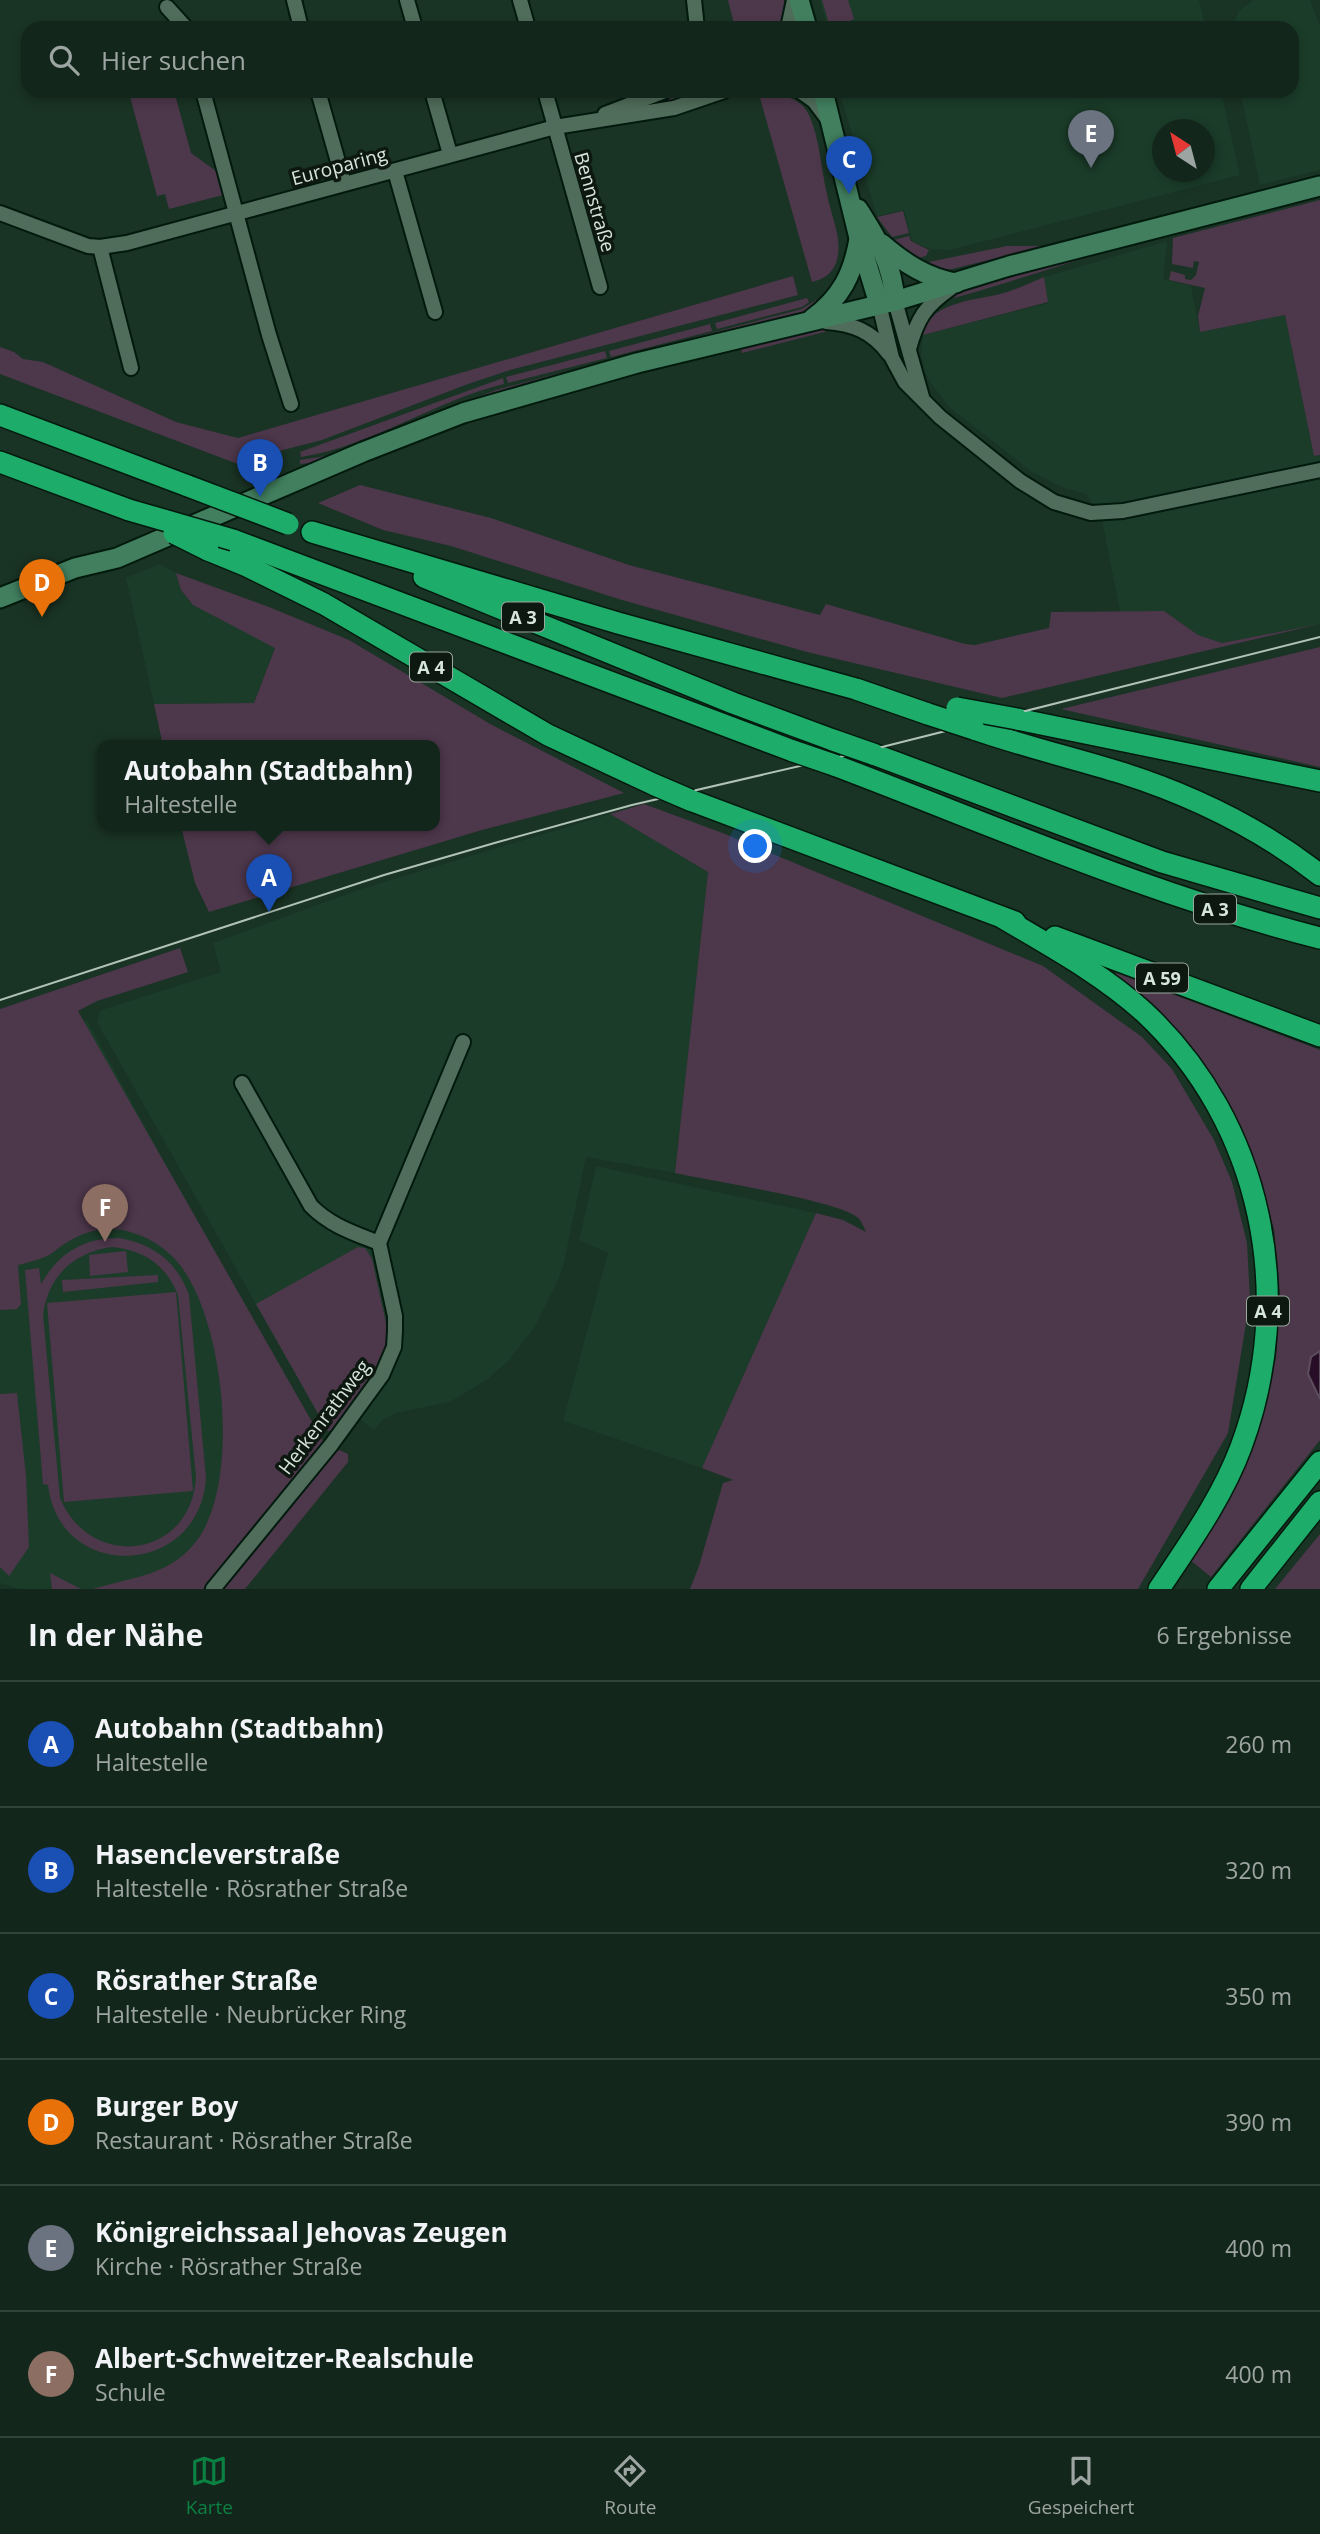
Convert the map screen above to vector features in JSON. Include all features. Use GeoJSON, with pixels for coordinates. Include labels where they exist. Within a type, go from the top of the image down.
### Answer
{"type":"FeatureCollection","features":[{"type":"Feature","properties":{"kind":"highway","name":"A 3"},"geometry":{"type":"LineString","coordinates":[[0,415],[313,532],[733,703],[1162,862],[1320,908]]}},
{"type":"Feature","properties":{"kind":"highway","name":"A 3"},"geometry":{"type":"LineString","coordinates":[[0,462],[129,510],[233,540],[834,765],[1112,874],[1244,919],[1320,938]]}},
{"type":"Feature","properties":{"kind":"highway","name":"A 4"},"geometry":{"type":"LineString","coordinates":[[129,510],[324,604],[548,735],[655,785],[1003,918],[1083,965],[1116,988],[1146,1014],[1183,1055],[1218,1107],[1236,1142],[1260,1217],[1268,1282],[1267,1334],[1262,1373],[1253,1412],[1240,1449],[1224,1485],[1159,1589]]}},
{"type":"Feature","properties":{"kind":"highway"},"geometry":{"type":"LineString","coordinates":[[313,532],[618,623],[856,689],[974,729],[1124,774],[1211,807],[1268,837],[1320,875]]}},
{"type":"Feature","properties":{"kind":"highway"},"geometry":{"type":"LineString","coordinates":[[856,689],[1320,781]]}},
{"type":"Feature","properties":{"kind":"highway","name":"A 59"},"geometry":{"type":"LineString","coordinates":[[1003,918],[1320,1036]]}},
{"type":"Feature","properties":{"kind":"highway"},"geometry":{"type":"LineString","coordinates":[[1218,1589],[1320,1462]]}},
{"type":"Feature","properties":{"kind":"highway"},"geometry":{"type":"LineString","coordinates":[[1251,1589],[1320,1502]]}},
{"type":"Feature","properties":{"kind":"main road"},"geometry":{"type":"LineString","coordinates":[[799,0],[805,21]]}},
{"type":"Feature","properties":{"kind":"main road"},"geometry":{"type":"LineString","coordinates":[[825,98],[851,200],[869,240],[893,275],[887,303]]}},
{"type":"Feature","properties":{"kind":"main road"},"geometry":{"type":"LineString","coordinates":[[0,598],[75,568],[117,558],[363,452],[454,416],[541,389],[887,303],[1009,266],[1320,186]]}},
{"type":"Feature","properties":{"kind":"main road"},"geometry":{"type":"LineString","coordinates":[[869,240],[913,268],[957,283]]}},
{"type":"Feature","properties":{"kind":"main road"},"geometry":{"type":"LineString","coordinates":[[811,320],[831,303],[849,279],[856,259],[869,240]]}},
{"type":"Feature","properties":{"kind":"street"},"geometry":{"type":"LineString","coordinates":[[294,0],[299,21]]}},
{"type":"Feature","properties":{"kind":"street"},"geometry":{"type":"LineString","coordinates":[[407,0],[413,21]]}},
{"type":"Feature","properties":{"kind":"street"},"geometry":{"type":"LineString","coordinates":[[520,0],[526,21]]}},
{"type":"Feature","properties":{"kind":"street"},"geometry":{"type":"LineString","coordinates":[[694,0],[696,21]]}},
{"type":"Feature","properties":{"kind":"street"},"geometry":{"type":"LineString","coordinates":[[790,21],[794,0]]}},
{"type":"Feature","properties":{"kind":"street"},"geometry":{"type":"LineString","coordinates":[[167,7],[180,21]]}},
{"type":"Feature","properties":{"kind":"street"},"geometry":{"type":"LineString","coordinates":[[205,98],[291,404]]}},
{"type":"Feature","properties":{"kind":"street"},"geometry":{"type":"LineString","coordinates":[[320,98],[344,183]]}},
{"type":"Feature","properties":{"kind":"street"},"geometry":{"type":"LineString","coordinates":[[434,98],[450,154]]}},
{"type":"Feature","properties":{"kind":"street","name":"Bennstraße"},"geometry":{"type":"LineString","coordinates":[[547,98],[600,287]]}},
{"type":"Feature","properties":{"kind":"street","name":"Europaring"},"geometry":{"type":"LineString","coordinates":[[587,120],[645,98]]}},
{"type":"Feature","properties":{"kind":"street","name":"Europaring"},"geometry":{"type":"LineString","coordinates":[[0,213],[88,246],[127,243],[555,127],[587,120],[647,113],[699,98]]}},
{"type":"Feature","properties":{"kind":"street"},"geometry":{"type":"LineString","coordinates":[[810,98],[831,122]]}},
{"type":"Feature","properties":{"kind":"street"},"geometry":{"type":"LineString","coordinates":[[395,171],[435,312]]}},
{"type":"Feature","properties":{"kind":"street"},"geometry":{"type":"LineString","coordinates":[[100,247],[131,368]]}},
{"type":"Feature","properties":{"kind":"street"},"geometry":{"type":"LineString","coordinates":[[909,351],[916,324],[923,312],[932,301],[957,283]]}},
{"type":"Feature","properties":{"kind":"street"},"geometry":{"type":"LineString","coordinates":[[887,303],[909,351],[922,398]]}},
{"type":"Feature","properties":{"kind":"street"},"geometry":{"type":"LineString","coordinates":[[887,303],[892,358]]}},
{"type":"Feature","properties":{"kind":"street"},"geometry":{"type":"LineString","coordinates":[[811,320],[847,323],[863,330],[883,346],[905,382],[940,417],[1020,481],[1054,502],[1091,513],[1123,511],[1320,470]]}},
{"type":"Feature","properties":{"kind":"street"},"geometry":{"type":"LineString","coordinates":[[242,1083],[311,1206],[339,1228],[379,1243],[463,1042]]}},
{"type":"Feature","properties":{"kind":"street","name":"Herkenrathweg"},"geometry":{"type":"LineString","coordinates":[[213,1589],[331,1445],[382,1375],[394,1347],[395,1316],[379,1243]]}},
{"type":"Feature","properties":{"kind":"shaded area"},"geometry":{"type":"Polygon","coordinates":[[[728,0],[784,0],[783,21],[733,21],[728,0]]]}},
{"type":"Feature","properties":{"kind":"shaded area"},"geometry":{"type":"Polygon","coordinates":[[[820,0],[1199,0],[1204,21],[826,21],[820,0]]]}},
{"type":"Feature","properties":{"kind":"shaded area"},"geometry":{"type":"Polygon","coordinates":[[[822,0],[848,0],[854,19],[828,21],[822,0]]]}},
{"type":"Feature","properties":{"kind":"shaded area"},"geometry":{"type":"Polygon","coordinates":[[[1253,0],[1310,0],[1320,26],[1320,170],[1260,185],[1241,98],[1299,98],[1299,21],[1234,21],[1239,11],[1253,0]]]}},
{"type":"Feature","properties":{"kind":"shaded area"},"geometry":{"type":"Polygon","coordinates":[[[130,98],[176,98],[191,153],[216,171],[223,195],[169,209],[165,194],[157,196],[130,98]]]}},
{"type":"Feature","properties":{"kind":"shaded area"},"geometry":{"type":"Polygon","coordinates":[[[662,98],[681,98],[645,107],[662,98]]]}},
{"type":"Feature","properties":{"kind":"shaded area"},"geometry":{"type":"Polygon","coordinates":[[[760,98],[790,98],[797,101],[809,115],[816,134],[839,246],[832,271],[812,282],[760,98]]]}},
{"type":"Feature","properties":{"kind":"shaded area"},"geometry":{"type":"Polygon","coordinates":[[[841,98],[1223,98],[1240,175],[1215,181],[1215,119],[1152,119],[1152,182],[1213,182],[950,250],[930,249],[912,241],[904,210],[877,216],[841,98]]]}},
{"type":"Feature","properties":{"kind":"shaded area"},"geometry":{"type":"Polygon","coordinates":[[[1320,200],[1320,455],[1314,456],[1285,315],[1200,332],[1198,316],[1205,288],[1169,280],[1171,271],[1191,280],[1196,275],[1199,262],[1194,261],[1193,268],[1172,264],[1173,238],[1320,200]]]}},
{"type":"Feature","properties":{"kind":"shaded area"},"geometry":{"type":"Polygon","coordinates":[[[903,211],[909,233],[892,237],[877,217],[903,211]]]}},
{"type":"Feature","properties":{"kind":"shaded area"},"geometry":{"type":"Polygon","coordinates":[[[909,236],[911,241],[929,250],[926,256],[918,258],[894,240],[909,236]]]}},
{"type":"Feature","properties":{"kind":"shaded area"},"geometry":{"type":"Polygon","coordinates":[[[1167,241],[1163,279],[1191,286],[1200,332],[1285,315],[1314,456],[1320,455],[1320,624],[1222,643],[1198,635],[1164,611],[1120,611],[1102,520],[1086,494],[1061,487],[1032,472],[950,408],[925,372],[921,352],[923,335],[1048,303],[1044,277],[1167,241]]]}},
{"type":"Feature","properties":{"kind":"shaded area"},"geometry":{"type":"Polygon","coordinates":[[[1063,242],[1064,247],[997,258],[952,269],[935,269],[919,264],[1007,246],[1047,246],[1063,242]]]}},
{"type":"Feature","properties":{"kind":"shaded area"},"geometry":{"type":"Polygon","coordinates":[[[1092,253],[1092,256],[942,301],[959,292],[1092,253]]]}},
{"type":"Feature","properties":{"kind":"shaded area"},"geometry":{"type":"Polygon","coordinates":[[[793,276],[798,295],[510,370],[322,440],[283,450],[243,466],[0,374],[0,347],[23,359],[43,362],[176,422],[238,438],[793,276]]]}},
{"type":"Feature","properties":{"kind":"shaded area"},"geometry":{"type":"Polygon","coordinates":[[[836,277],[844,281],[813,310],[803,314],[318,462],[300,464],[300,460],[326,456],[496,390],[802,309],[821,297],[836,277]]]}},
{"type":"Feature","properties":{"kind":"shaded area"},"geometry":{"type":"Polygon","coordinates":[[[1044,277],[1048,302],[923,335],[935,314],[946,308],[1007,292],[1044,277]]]}},
{"type":"Feature","properties":{"kind":"shaded area"},"geometry":{"type":"Polygon","coordinates":[[[807,298],[809,302],[802,307],[717,329],[715,323],[807,298]]]}},
{"type":"Feature","properties":{"kind":"shaded area"},"geometry":{"type":"Polygon","coordinates":[[[710,324],[712,331],[611,357],[609,351],[710,324]]]}},
{"type":"Feature","properties":{"kind":"shaded area"},"geometry":{"type":"Polygon","coordinates":[[[821,328],[840,328],[742,353],[741,348],[821,328]]]}},
{"type":"Feature","properties":{"kind":"shaded area"},"geometry":{"type":"Polygon","coordinates":[[[605,351],[607,358],[508,383],[506,377],[605,351]]]}},
{"type":"Feature","properties":{"kind":"shaded area"},"geometry":{"type":"Polygon","coordinates":[[[503,378],[504,384],[453,401],[378,434],[301,457],[300,452],[503,378]]]}},
{"type":"Feature","properties":{"kind":"shaded area"},"geometry":{"type":"Polygon","coordinates":[[[360,485],[491,518],[629,565],[820,615],[826,604],[965,644],[975,645],[1049,628],[1051,612],[1164,611],[1198,635],[1222,643],[1320,624],[1002,698],[807,652],[622,600],[451,546],[383,530],[318,503],[360,485]]]}},
{"type":"Feature","properties":{"kind":"shaded area"},"geometry":{"type":"Polygon","coordinates":[[[160,564],[176,573],[181,590],[193,605],[275,647],[254,703],[154,704],[126,578],[160,564]]]}},
{"type":"Feature","properties":{"kind":"shaded area"},"geometry":{"type":"Polygon","coordinates":[[[176,573],[349,640],[492,725],[624,793],[482,830],[209,912],[195,883],[182,831],[440,831],[440,740],[162,740],[154,704],[254,703],[275,648],[193,605],[181,590],[176,573]]]}},
{"type":"Feature","properties":{"kind":"shaded area"},"geometry":{"type":"Polygon","coordinates":[[[1320,647],[1320,767],[1061,709],[1320,647]]]}},
{"type":"Feature","properties":{"kind":"shaded area"},"geometry":{"type":"Polygon","coordinates":[[[644,804],[720,832],[1043,966],[1142,1037],[1172,1069],[1214,1140],[1232,1182],[1247,1243],[1250,1299],[1228,1433],[1138,1589],[690,1589],[723,1483],[733,1480],[702,1468],[816,1213],[843,1220],[866,1232],[858,1218],[847,1211],[772,1192],[675,1173],[708,872],[610,814],[644,804]]]}},
{"type":"Feature","properties":{"kind":"shaded area"},"geometry":{"type":"Polygon","coordinates":[[[610,814],[708,872],[675,1173],[586,1157],[558,1280],[534,1328],[509,1360],[488,1379],[450,1402],[396,1413],[384,1419],[374,1430],[361,1420],[328,1432],[97,1022],[101,1010],[221,972],[213,943],[361,889],[610,814]]]}},
{"type":"Feature","properties":{"kind":"shaded area"},"geometry":{"type":"Polygon","coordinates":[[[180,948],[188,972],[97,1001],[78,1011],[324,1443],[203,1589],[93,1589],[165,1567],[178,1559],[200,1536],[212,1509],[220,1476],[222,1399],[216,1359],[195,1290],[180,1265],[154,1242],[122,1230],[107,1229],[85,1233],[49,1255],[18,1265],[21,1304],[17,1309],[0,1310],[0,1009],[180,948]]]}},
{"type":"Feature","properties":{"kind":"shaded area"},"geometry":{"type":"Polygon","coordinates":[[[1117,973],[1320,1050],[1320,1351],[1315,1353],[1320,1399],[1320,1440],[1211,1577],[1190,1560],[1258,1416],[1276,1358],[1280,1293],[1274,1229],[1260,1179],[1234,1118],[1112,977],[1117,973]]]}},
{"type":"Feature","properties":{"kind":"shaded area"},"geometry":{"type":"Polygon","coordinates":[[[87,1020],[318,1433],[188,1589],[19,1589],[0,1583],[0,1062],[87,1020]]]}},
{"type":"Feature","properties":{"kind":"shaded area"},"geometry":{"type":"Polygon","coordinates":[[[596,1166],[816,1213],[702,1468],[563,1421],[608,1253],[579,1240],[596,1166]]]}},
{"type":"Feature","properties":{"kind":"shaded area"},"geometry":{"type":"Polygon","coordinates":[[[106,1239],[132,1241],[153,1250],[171,1264],[184,1283],[189,1295],[206,1478],[198,1511],[180,1535],[157,1550],[129,1556],[102,1552],[77,1540],[58,1517],[48,1485],[43,1484],[25,1270],[39,1268],[41,1284],[56,1264],[73,1249],[106,1239]],[[112,1247],[98,1250],[75,1260],[65,1268],[51,1289],[43,1315],[60,1498],[75,1522],[94,1538],[116,1545],[139,1546],[160,1539],[178,1525],[190,1504],[196,1477],[178,1295],[160,1267],[144,1256],[112,1247]]]}},
{"type":"Feature","properties":{"kind":"shaded area"},"geometry":{"type":"Polygon","coordinates":[[[358,1247],[365,1248],[372,1259],[389,1337],[386,1351],[374,1376],[335,1430],[328,1431],[256,1304],[358,1247]]]}},
{"type":"Feature","properties":{"kind":"shaded area"},"geometry":{"type":"Polygon","coordinates":[[[126,1251],[128,1272],[90,1276],[89,1255],[126,1251]]]}},
{"type":"Feature","properties":{"kind":"shaded area"},"geometry":{"type":"Polygon","coordinates":[[[158,1275],[158,1282],[63,1292],[62,1280],[158,1275]]]}},
{"type":"Feature","properties":{"kind":"shaded area"},"geometry":{"type":"Polygon","coordinates":[[[176,1292],[193,1491],[64,1502],[47,1303],[176,1292]]]}},
{"type":"Feature","properties":{"kind":"shaded area"},"geometry":{"type":"Polygon","coordinates":[[[1320,1351],[1320,1399],[1308,1374],[1311,1357],[1320,1351]]]}},
{"type":"Feature","properties":{"kind":"shaded area"},"geometry":{"type":"Polygon","coordinates":[[[17,1393],[26,1476],[29,1547],[9,1576],[0,1567],[0,1394],[17,1393]]]}},
{"type":"Feature","properties":{"kind":"shaded area"},"geometry":{"type":"Polygon","coordinates":[[[339,1450],[348,1454],[348,1462],[245,1589],[218,1589],[333,1451],[339,1450]]]}},
{"type":"Feature","properties":{"kind":"shaded area"},"geometry":{"type":"Polygon","coordinates":[[[1320,1534],[1320,1589],[1275,1589],[1320,1534]]]}},
{"type":"Feature","properties":{"kind":"shaded area"},"geometry":{"type":"Polygon","coordinates":[[[50,1573],[81,1589],[52,1589],[50,1573]]]}},
{"type":"Feature","properties":{"kind":"tram line"},"geometry":{"type":"LineString","coordinates":[[0,1000],[384,875],[632,805],[882,747],[1320,637]]}},
{"type":"Feature","properties":{"kind":"place","name":"Königreichssaal Jehovas Zeugen"},"geometry":{"type":"Point","coordinates":[1091,168]}},
{"type":"Feature","properties":{"kind":"place","name":"Rösrather Straße"},"geometry":{"type":"Point","coordinates":[849,194]}},
{"type":"Feature","properties":{"kind":"place","name":"Hasencleverstraße"},"geometry":{"type":"Point","coordinates":[260,497]}},
{"type":"Feature","properties":{"kind":"place","name":"Burger Boy"},"geometry":{"type":"Point","coordinates":[42,617]}},
{"type":"Feature","properties":{"kind":"place","name":"Autobahn (Stadtbahn)"},"geometry":{"type":"Point","coordinates":[269,912]}},
{"type":"Feature","properties":{"kind":"place","name":"Albert-Schweitzer-Realschule"},"geometry":{"type":"Point","coordinates":[105,1242]}}]}
